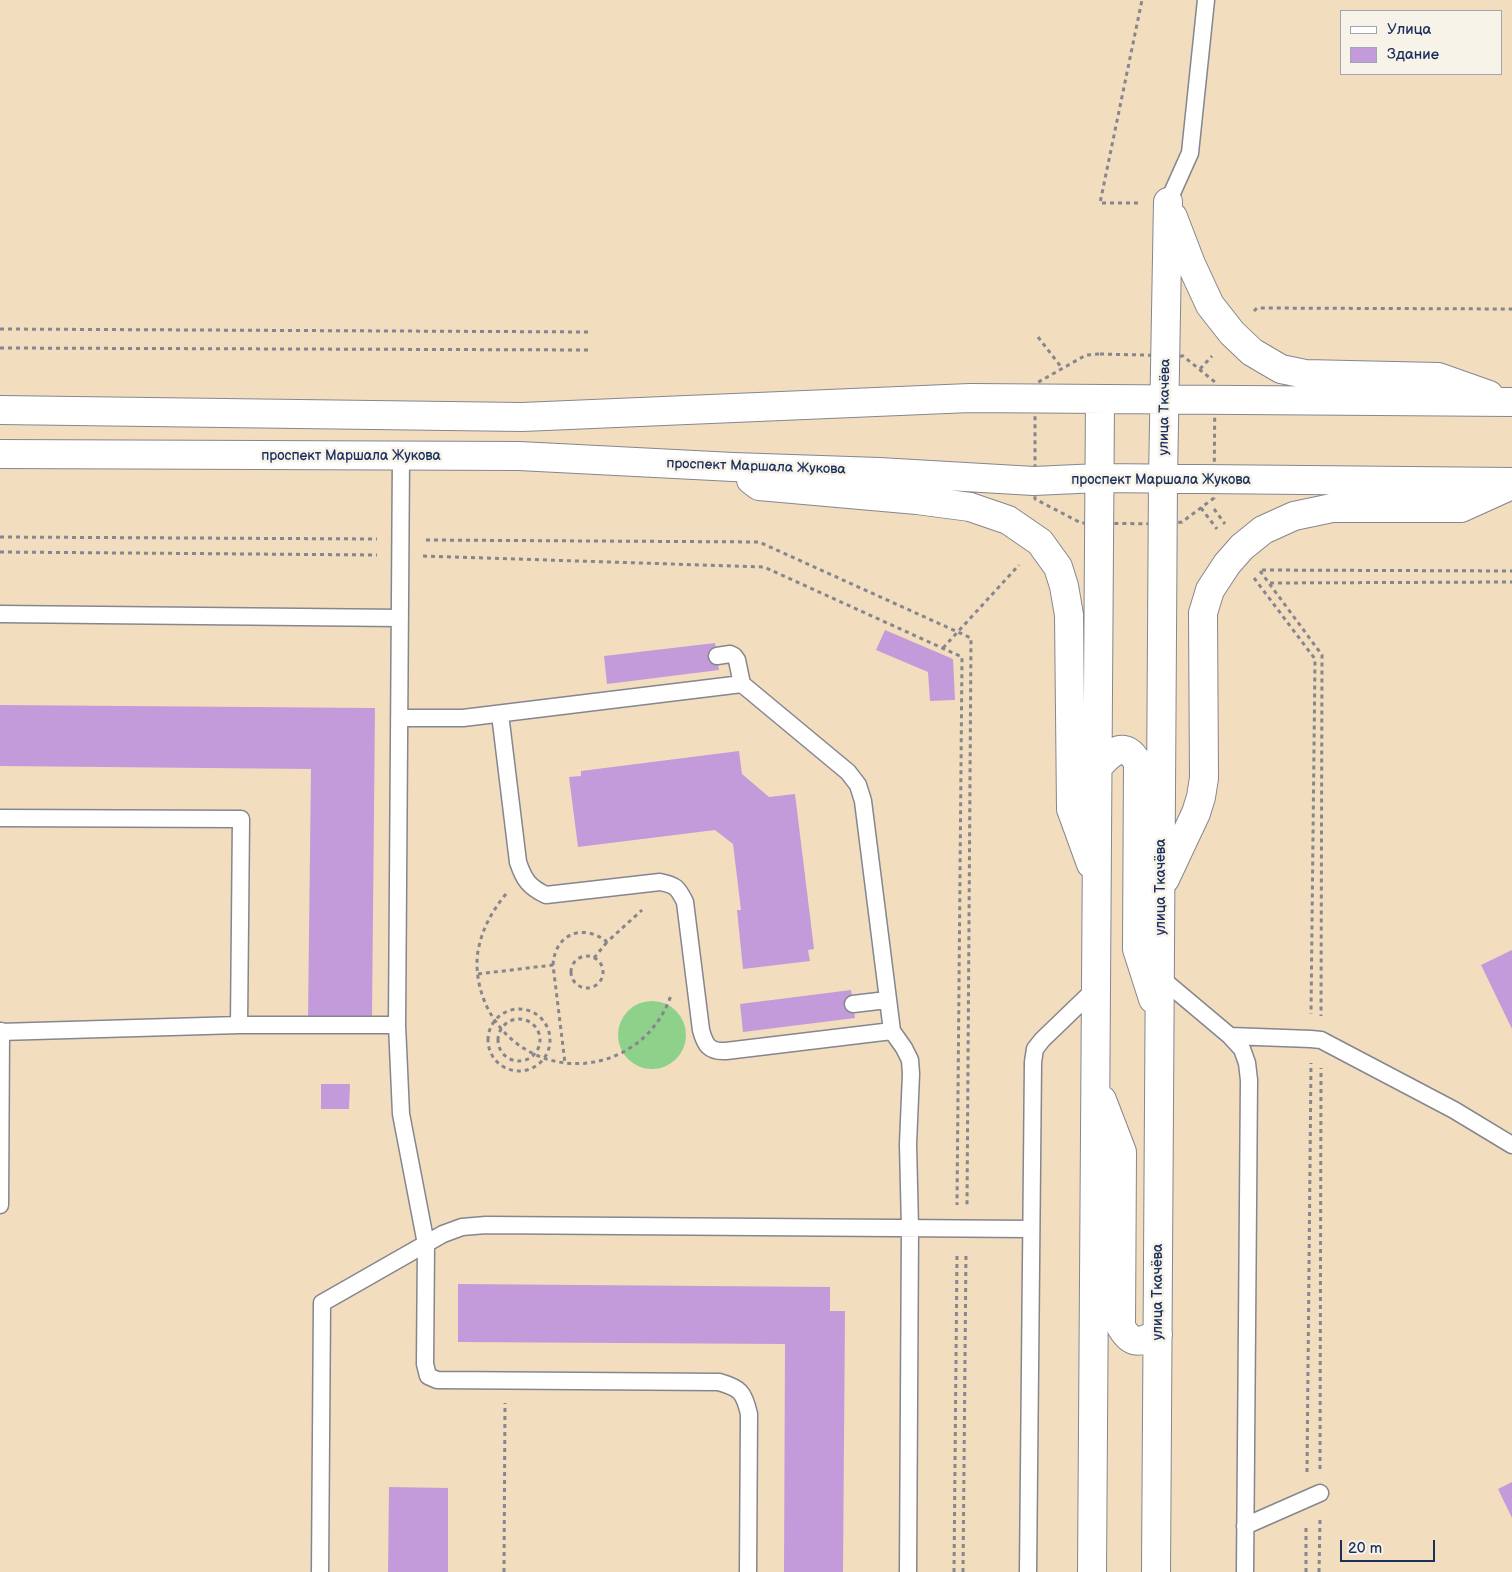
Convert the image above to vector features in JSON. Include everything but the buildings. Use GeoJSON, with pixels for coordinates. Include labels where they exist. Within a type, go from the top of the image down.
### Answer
{"type":"FeatureCollection","features":[{"type":"Feature","properties":{"kind":"street"},"geometry":{"type":"LineString","coordinates":[[1168,202],[1191,264],[1210,304],[1232,333],[1252,352],[1281,370],[1305,374],[1438,377],[1511,402]]}},
{"type":"Feature","properties":{"kind":"street","name":"улица Ткачёва"},"geometry":{"type":"LineString","coordinates":[[1156,1572],[1163,479],[1168,202]]}},
{"type":"Feature","properties":{"kind":"street"},"geometry":{"type":"LineString","coordinates":[[0,410],[522,418],[970,398],[1511,402]]}},
{"type":"Feature","properties":{"kind":"street"},"geometry":{"type":"LineString","coordinates":[[1092,1572],[1097,1084],[1100,399]]}},
{"type":"Feature","properties":{"kind":"street","name":"проспект Маршала Жукова"},"geometry":{"type":"LineString","coordinates":[[0,454],[519,456],[1034,481],[1099,478],[1163,479],[1211,491],[1512,483]]}},
{"type":"Feature","properties":{"kind":"street"},"geometry":{"type":"LineString","coordinates":[[733,467],[759,486],[917,500],[970,507],[1008,520],[1040,542],[1058,567],[1064,586],[1069,615],[1071,809],[1097,884]]}},
{"type":"Feature","properties":{"kind":"street"},"geometry":{"type":"LineString","coordinates":[[1161,888],[1202,797],[1204,778],[1203,613],[1210,590],[1227,564],[1242,547],[1263,530],[1294,516],[1332,508],[1461,508],[1512,483]]}},
{"type":"Feature","properties":{"kind":"street"},"geometry":{"type":"LineString","coordinates":[[1098,767],[1114,751],[1125,750],[1134,755],[1138,763],[1137,949],[1160,1022]]}},
{"type":"Feature","properties":{"kind":"street"},"geometry":{"type":"LineString","coordinates":[[1097,1084],[1122,1152],[1121,1327],[1126,1336],[1135,1341],[1143,1341],[1158,1334]]}},
{"type":"Feature","properties":{"kind":"lane"},"geometry":{"type":"LineString","coordinates":[[1168,202],[1190,153],[1206,0]]}},
{"type":"Feature","properties":{"kind":"lane"},"geometry":{"type":"LineString","coordinates":[[401,456],[397,1025],[401,1114],[426,1244],[425,1364],[428,1376],[437,1380],[719,1382],[734,1386],[746,1398],[749,1414],[748,1572]]}},
{"type":"Feature","properties":{"kind":"lane"},"geometry":{"type":"LineString","coordinates":[[0,614],[400,618]]}},
{"type":"Feature","properties":{"kind":"lane"},"geometry":{"type":"LineString","coordinates":[[717,656],[730,654],[734,656],[737,660],[742,684],[848,772],[858,785],[863,800],[892,1031],[910,1060],[911,1074],[908,1144],[910,1228],[908,1572]]}},
{"type":"Feature","properties":{"kind":"lane"},"geometry":{"type":"LineString","coordinates":[[399,718],[463,718],[742,684]]}},
{"type":"Feature","properties":{"kind":"lane"},"geometry":{"type":"LineString","coordinates":[[500,714],[518,862],[524,879],[536,891],[546,895],[660,882],[672,884],[685,902],[700,1030],[705,1044],[716,1052],[892,1031]]}},
{"type":"Feature","properties":{"kind":"lane"},"geometry":{"type":"LineString","coordinates":[[0,818],[241,819],[239,1025]]}},
{"type":"Feature","properties":{"kind":"lane"},"geometry":{"type":"LineString","coordinates":[[1161,978],[1230,1036],[1242,1049],[1247,1063],[1249,1080],[1244,1572]]}},
{"type":"Feature","properties":{"kind":"lane"},"geometry":{"type":"LineString","coordinates":[[1028,1572],[1032,1062],[1035,1050],[1097,987]]}},
{"type":"Feature","properties":{"kind":"lane"},"geometry":{"type":"LineString","coordinates":[[853,1004],[888,1000]]}},
{"type":"Feature","properties":{"kind":"lane"},"geometry":{"type":"LineString","coordinates":[[0,1205],[1,1031],[239,1025],[397,1025]]}},
{"type":"Feature","properties":{"kind":"lane"},"geometry":{"type":"LineString","coordinates":[[1230,1036],[1321,1040],[1454,1110],[1512,1145]]}},
{"type":"Feature","properties":{"kind":"lane"},"geometry":{"type":"LineString","coordinates":[[320,1572],[322,1303],[443,1234],[462,1227],[486,1225],[1031,1230]]}},
{"type":"Feature","properties":{"kind":"lane"},"geometry":{"type":"LineString","coordinates":[[1245,1526],[1320,1485]]}},
{"type":"Feature","properties":{"kind":"path"},"geometry":{"type":"LineString","coordinates":[[1142,0],[1100,203],[1168,202]]}},
{"type":"Feature","properties":{"kind":"path"},"geometry":{"type":"LineString","coordinates":[[1232,333],[1257,308],[1512,309]]}},
{"type":"Feature","properties":{"kind":"path"},"geometry":{"type":"LineString","coordinates":[[0,329],[590,332]]}},
{"type":"Feature","properties":{"kind":"path"},"geometry":{"type":"LineString","coordinates":[[1038,337],[1062,368]]}},
{"type":"Feature","properties":{"kind":"path"},"geometry":{"type":"LineString","coordinates":[[0,348],[590,350]]}},
{"type":"Feature","properties":{"kind":"path"},"geometry":{"type":"LineString","coordinates":[[1034,481],[1035,399]]}},
{"type":"Feature","properties":{"kind":"path"},"geometry":{"type":"LineString","coordinates":[[1216,400],[1211,491],[1228,528]]}},
{"type":"Feature","properties":{"kind":"path"},"geometry":{"type":"LineString","coordinates":[[1201,508],[1222,536]]}},
{"type":"Feature","properties":{"kind":"path"},"geometry":{"type":"LineString","coordinates":[[943,648],[1065,514]]}},
{"type":"Feature","properties":{"kind":"path"},"geometry":{"type":"LineString","coordinates":[[0,536],[401,548],[764,567],[962,657],[964,1572]]}},
{"type":"Feature","properties":{"kind":"path"},"geometry":{"type":"LineString","coordinates":[[0,552],[759,542],[971,638],[962,1229],[954,1572]]}},
{"type":"Feature","properties":{"kind":"path"},"geometry":{"type":"LineString","coordinates":[[1256,565],[1322,655],[1320,1485]]}},
{"type":"Feature","properties":{"kind":"path"},"geometry":{"type":"LineString","coordinates":[[1259,570],[1512,571]]}},
{"type":"Feature","properties":{"kind":"path"},"geometry":{"type":"LineString","coordinates":[[1269,583],[1512,582]]}},
{"type":"Feature","properties":{"kind":"path"},"geometry":{"type":"LineString","coordinates":[[524,879],[507,893],[493,910],[483,930],[478,952],[478,974],[482,996],[501,1029],[523,1048],[543,1058],[566,1063],[586,1064],[607,1060],[644,1038],[658,1021],[669,1002],[673,988]]}},
{"type":"Feature","properties":{"kind":"path"},"geometry":{"type":"LineString","coordinates":[[594,958],[607,942],[653,900],[637,885]]}},
{"type":"Feature","properties":{"kind":"path"},"geometry":{"type":"LineString","coordinates":[[566,1063],[553,965],[554,956],[558,947],[572,934],[581,932],[591,933],[600,936],[607,942]]}},
{"type":"Feature","properties":{"kind":"path"},"geometry":{"type":"LineString","coordinates":[[585,956],[594,958],[600,963],[602,979],[596,985],[588,988],[580,987],[573,982],[572,966],[578,959],[585,956]]}},
{"type":"Feature","properties":{"kind":"path"},"geometry":{"type":"LineString","coordinates":[[478,974],[553,965]]}},
{"type":"Feature","properties":{"kind":"path"},"geometry":{"type":"LineString","coordinates":[[510,1010],[524,1010],[537,1015],[546,1026],[550,1039],[547,1053],[543,1058],[539,1064],[527,1070],[513,1071],[500,1066],[491,1055],[488,1042],[490,1028],[498,1017],[510,1010]]}},
{"type":"Feature","properties":{"kind":"path"},"geometry":{"type":"LineString","coordinates":[[513,1020],[523,1020],[531,1023],[537,1030],[540,1039],[538,1049],[534,1054],[524,1061],[506,1058],[500,1050],[498,1042],[501,1029],[513,1020]]}},
{"type":"Feature","properties":{"kind":"path"},"geometry":{"type":"LineString","coordinates":[[504,1572],[506,1380]]}},
{"type":"Feature","properties":{"kind":"path"},"geometry":{"type":"LineString","coordinates":[[1319,1572],[1320,1515]]}},
{"type":"Feature","properties":{"kind":"path"},"geometry":{"type":"LineString","coordinates":[[1306,1518],[1306,1572]]}},
{"type":"Feature","properties":{"kind":"green space"},"geometry":{"type":"Polygon","coordinates":[[[652,1001],[665,1004],[676,1011],[683,1022],[686,1035],[683,1048],[676,1059],[665,1066],[652,1069],[639,1066],[628,1059],[621,1048],[618,1035],[621,1022],[628,1011],[639,1004],[652,1001]]]}}]}
